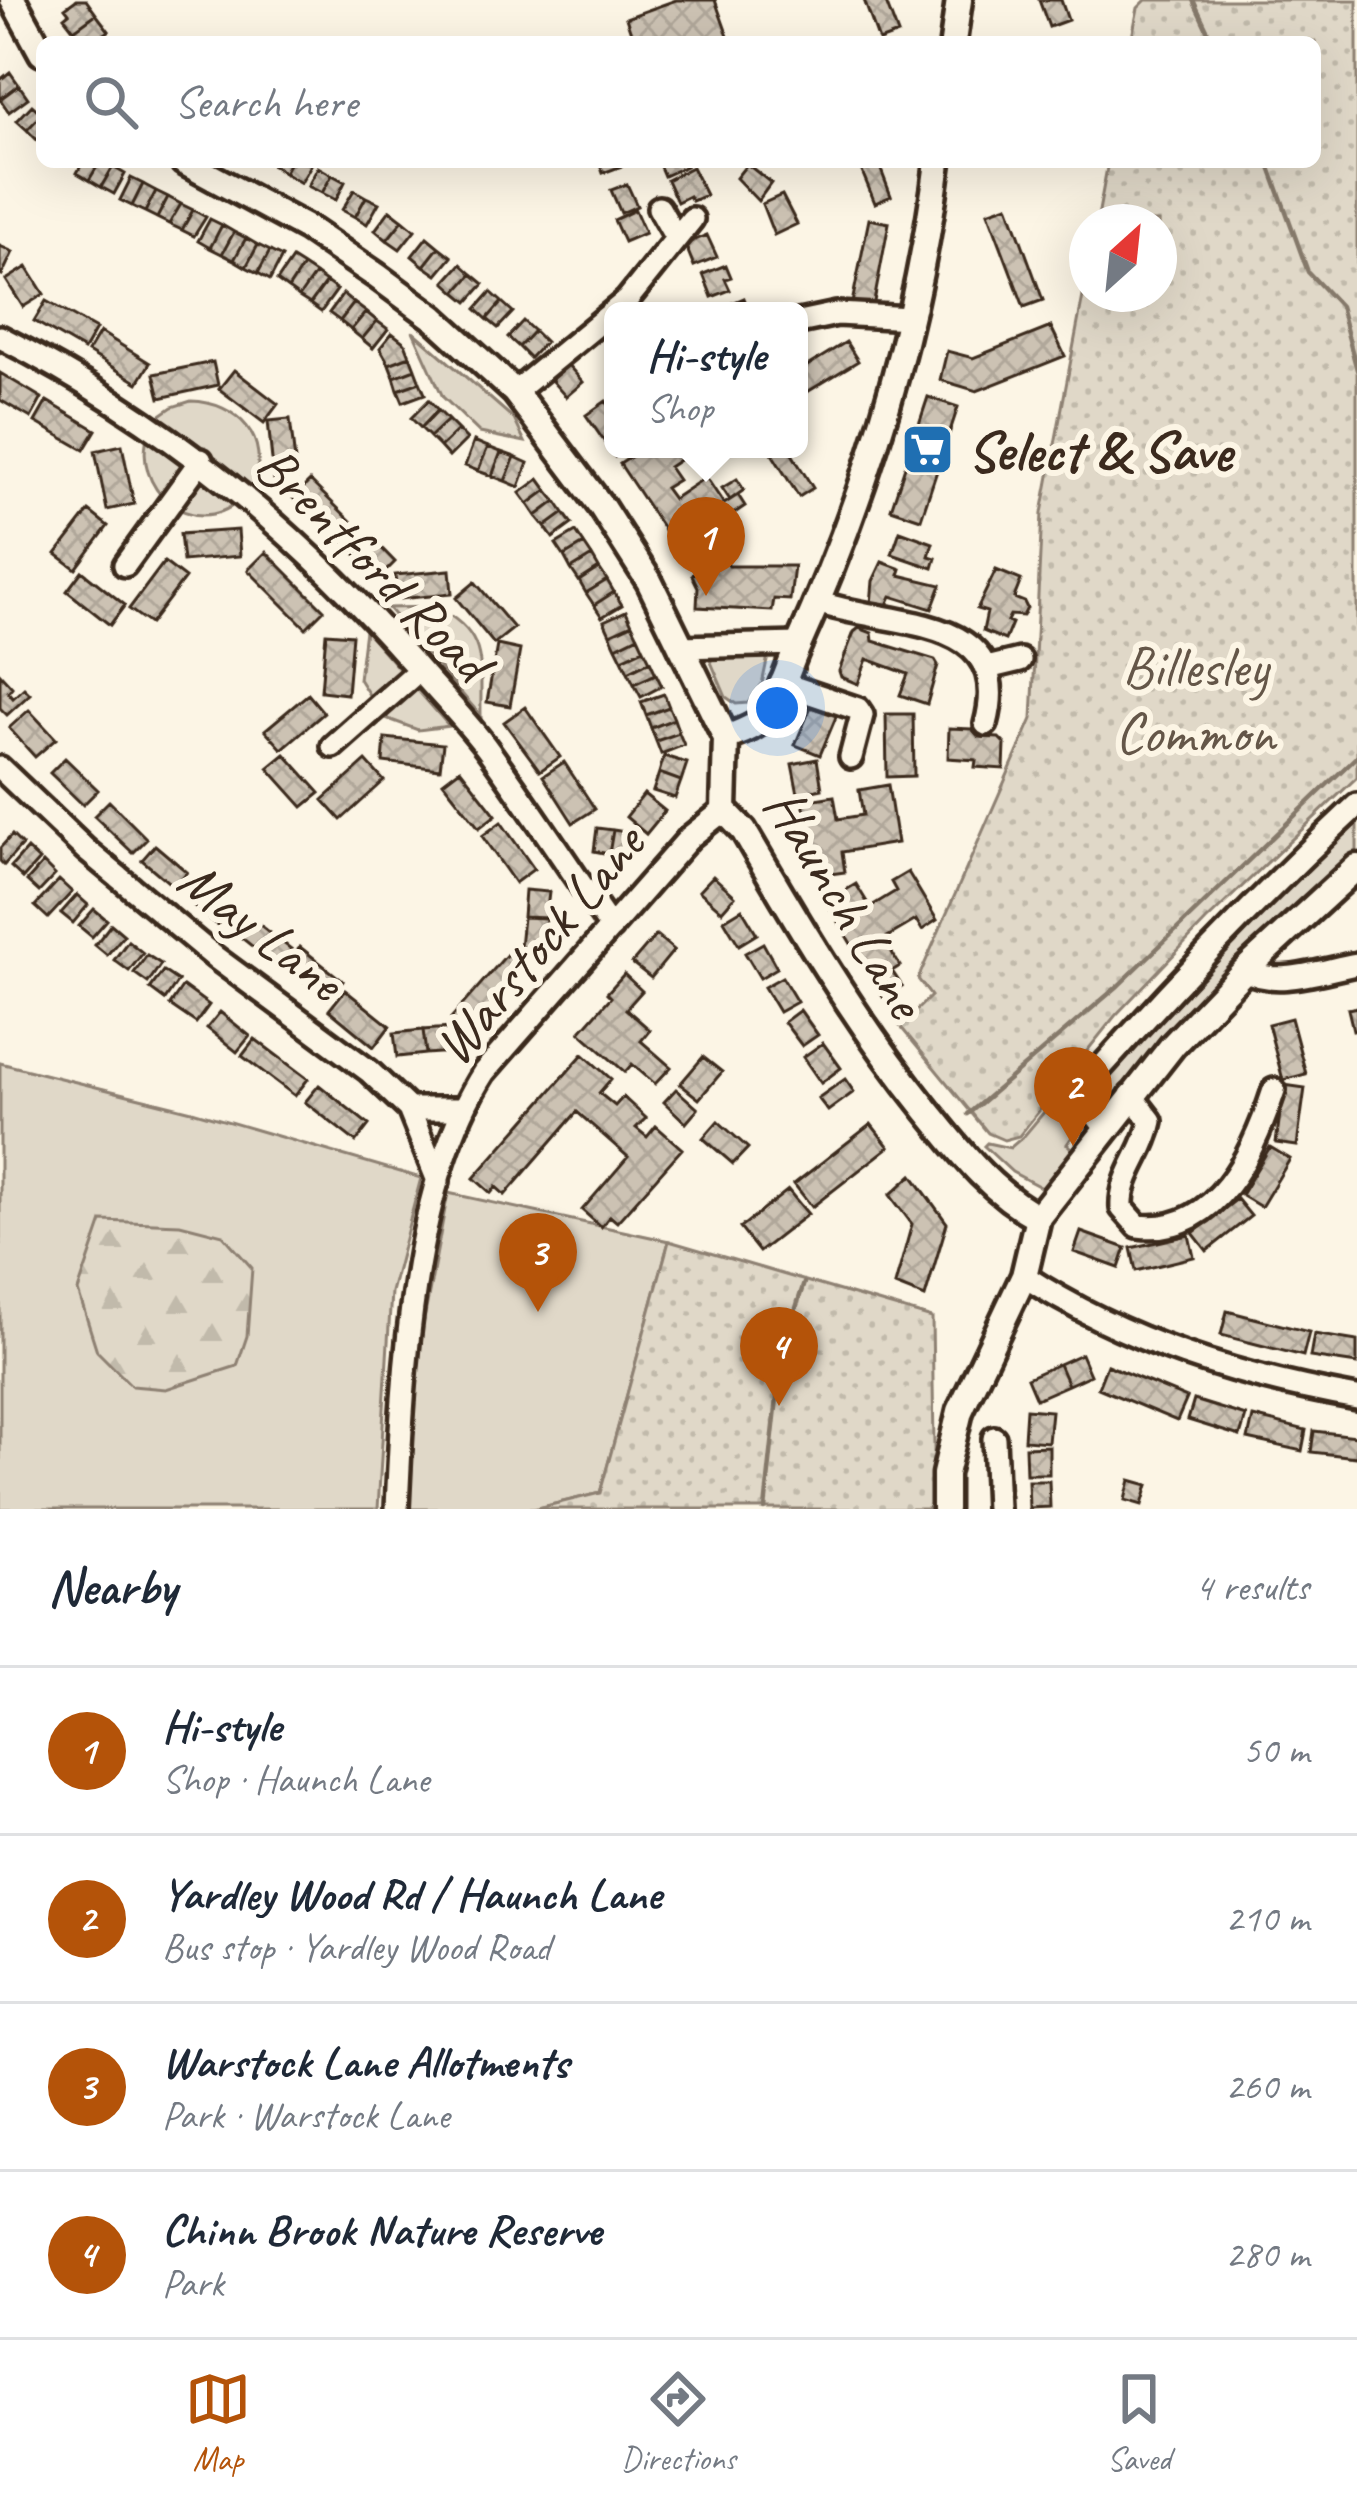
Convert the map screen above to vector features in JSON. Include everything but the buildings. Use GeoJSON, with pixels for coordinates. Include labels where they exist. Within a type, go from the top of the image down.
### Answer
{"type":"FeatureCollection","features":[{"type":"Feature","properties":{"kind":"street"},"geometry":{"type":"LineString","coordinates":[[13,0],[36,42]]}},
{"type":"Feature","properties":{"kind":"street"},"geometry":{"type":"LineString","coordinates":[[954,36],[958,0]]}},
{"type":"Feature","properties":{"kind":"street","name":"Haunch Lane"},"geometry":{"type":"LineString","coordinates":[[195,168],[308,230],[376,276],[434,318],[515,392],[601,506],[649,581],[726,738],[724,810],[744,831],[895,1072],[974,1168],[1008,1200],[1038,1217]]}},
{"type":"Feature","properties":{"kind":"street"},"geometry":{"type":"LineString","coordinates":[[726,738],[762,719],[818,602],[862,483],[910,318],[937,168]]}},
{"type":"Feature","properties":{"kind":"street"},"geometry":{"type":"LineString","coordinates":[[659,208],[676,238]]}},
{"type":"Feature","properties":{"kind":"street"},"geometry":{"type":"LineString","coordinates":[[623,302],[692,219]]}},
{"type":"Feature","properties":{"kind":"street"},"geometry":{"type":"LineString","coordinates":[[808,320],[837,314],[910,318]]}},
{"type":"Feature","properties":{"kind":"street"},"geometry":{"type":"LineString","coordinates":[[515,392],[604,318]]}},
{"type":"Feature","properties":{"kind":"street","name":"Brentford Road"},"geometry":{"type":"LineString","coordinates":[[0,337],[80,378],[201,460],[321,565],[485,747],[611,928]]}},
{"type":"Feature","properties":{"kind":"street"},"geometry":{"type":"LineString","coordinates":[[125,566],[201,460]]}},
{"type":"Feature","properties":{"kind":"street"},"geometry":{"type":"LineString","coordinates":[[818,602],[950,632],[982,658],[987,668],[992,701],[986,724]]}},
{"type":"Feature","properties":{"kind":"street"},"geometry":{"type":"LineString","coordinates":[[680,647],[799,644]]}},
{"type":"Feature","properties":{"kind":"street"},"geometry":{"type":"LineString","coordinates":[[987,668],[1020,659]]}},
{"type":"Feature","properties":{"kind":"street"},"geometry":{"type":"LineString","coordinates":[[333,746],[419,670]]}},
{"type":"Feature","properties":{"kind":"street"},"geometry":{"type":"LineString","coordinates":[[781,683],[858,709],[862,715],[851,757]]}},
{"type":"Feature","properties":{"kind":"street","name":"May Lane"},"geometry":{"type":"LineString","coordinates":[[0,768],[86,850],[216,958],[369,1071],[409,1109],[439,1182]]}},
{"type":"Feature","properties":{"kind":"street"},"geometry":{"type":"LineString","coordinates":[[1106,1128],[1086,1096],[1086,1087],[1097,1072],[1232,926],[1357,805]]}},
{"type":"Feature","properties":{"kind":"street","name":"Warstock Lane"},"geometry":{"type":"LineString","coordinates":[[397,1509],[408,1345],[422,1257],[463,1108],[484,1072],[690,837],[724,810]]}},
{"type":"Feature","properties":{"kind":"street"},"geometry":{"type":"LineString","coordinates":[[945,1509],[945,1474],[960,1411],[1024,1276],[1038,1217],[1131,1094],[1245,970],[1357,867]]}},
{"type":"Feature","properties":{"kind":"street"},"geometry":{"type":"LineString","coordinates":[[1245,970],[1259,978],[1282,978],[1357,964]]}},
{"type":"Feature","properties":{"kind":"street"},"geometry":{"type":"LineString","coordinates":[[1131,1094],[1150,1121],[1146,1146],[1131,1166],[1121,1194],[1122,1208],[1138,1226],[1164,1228],[1219,1198],[1260,1135],[1274,1090]]}},
{"type":"Feature","properties":{"kind":"street"},"geometry":{"type":"LineString","coordinates":[[409,1109],[463,1108]]}},
{"type":"Feature","properties":{"kind":"street"},"geometry":{"type":"LineString","coordinates":[[1024,1276],[1108,1323],[1188,1357],[1259,1378],[1357,1398]]}},
{"type":"Feature","properties":{"kind":"street"},"geometry":{"type":"LineString","coordinates":[[994,1438],[997,1509]]}},
{"type":"Feature","properties":{"kind":"green space","name":"Billesley Common"},"geometry":{"type":"Polygon","coordinates":[[[1146,0],[1357,0],[1357,777],[1206,921],[1115,1016],[1019,1136],[1004,1140],[988,1133],[900,1026],[931,996],[918,979],[1032,719],[1042,513],[1080,312],[1177,312],[1177,204],[1100,204],[1107,168],[1321,168],[1321,36],[1132,36],[1138,8],[1146,0]]]}},
{"type":"Feature","properties":{"kind":"green space"},"geometry":{"type":"Polygon","coordinates":[[[413,331],[514,419],[525,442],[480,433],[443,397],[413,331]]]}},
{"type":"Feature","properties":{"kind":"green space"},"geometry":{"type":"Polygon","coordinates":[[[191,401],[223,408],[247,426],[258,453],[252,486],[159,416],[191,401]]]}},
{"type":"Feature","properties":{"kind":"green space"},"geometry":{"type":"Polygon","coordinates":[[[149,431],[240,500],[203,515],[169,503],[148,472],[149,431]]]}},
{"type":"Feature","properties":{"kind":"green space"},"geometry":{"type":"Polygon","coordinates":[[[435,607],[473,639],[480,665],[481,716],[388,608],[435,607]]]}},
{"type":"Feature","properties":{"kind":"green space"},"geometry":{"type":"Polygon","coordinates":[[[365,630],[449,726],[418,730],[383,717],[359,679],[365,630]]]}},
{"type":"Feature","properties":{"kind":"green space"},"geometry":{"type":"Polygon","coordinates":[[[708,655],[768,656],[762,684],[748,703],[736,704],[726,697],[708,655]]]}},
{"type":"Feature","properties":{"kind":"green space"},"geometry":{"type":"Polygon","coordinates":[[[1357,819],[1357,858],[1211,991],[1118,1092],[1103,1093],[1113,1071],[1174,999],[1357,819]]]}},
{"type":"Feature","properties":{"kind":"green space"},"geometry":{"type":"Polygon","coordinates":[[[0,1063],[192,1111],[421,1178],[391,1292],[378,1509],[0,1509],[0,1063]]]}},
{"type":"Feature","properties":{"kind":"green space"},"geometry":{"type":"Polygon","coordinates":[[[1065,1087],[1080,1091],[1090,1126],[1086,1133],[1077,1130],[1067,1144],[1074,1151],[1048,1191],[1012,1172],[984,1146],[1010,1148],[1065,1087]]]}},
{"type":"Feature","properties":{"kind":"green space"},"geometry":{"type":"Polygon","coordinates":[[[448,1193],[669,1241],[600,1493],[534,1509],[407,1509],[412,1383],[448,1193]]]}},
{"type":"Feature","properties":{"kind":"green space"},"geometry":{"type":"Polygon","coordinates":[[[102,1221],[180,1224],[223,1235],[252,1268],[247,1336],[237,1366],[166,1389],[132,1386],[97,1351],[78,1291],[102,1221]]]}},
{"type":"Feature","properties":{"kind":"green space"},"geometry":{"type":"Polygon","coordinates":[[[669,1241],[932,1318],[935,1509],[534,1509],[600,1493],[669,1241]]]}},
{"type":"Feature","properties":{"kind":"waterway"},"geometry":{"type":"LineString","coordinates":[[1193,0],[1210,36]]}},
{"type":"Feature","properties":{"kind":"waterway"},"geometry":{"type":"LineString","coordinates":[[1270,168],[1308,272],[1340,306],[1357,370]]}},
{"type":"Feature","properties":{"kind":"waterway"},"geometry":{"type":"LineString","coordinates":[[968,1114],[1118,986],[1357,756]]}},
{"type":"Feature","properties":{"kind":"waterway"},"geometry":{"type":"LineString","coordinates":[[765,1509],[782,1352],[804,1283]]}},
{"type":"Feature","properties":{"kind":"place","name":"Select & Save"},"geometry":{"type":"Point","coordinates":[928,450]}},
{"type":"Feature","properties":{"kind":"place","name":"Hi-style"},"geometry":{"type":"Point","coordinates":[706,596]}},
{"type":"Feature","properties":{"kind":"place","name":"Yardley Wood Rd / Haunch Lane"},"geometry":{"type":"Point","coordinates":[1073,1146]}},
{"type":"Feature","properties":{"kind":"place","name":"Warstock Lane Allotments"},"geometry":{"type":"Point","coordinates":[538,1312]}},
{"type":"Feature","properties":{"kind":"place","name":"Chinn Brook Nature Reserve"},"geometry":{"type":"Point","coordinates":[779,1406]}}]}
